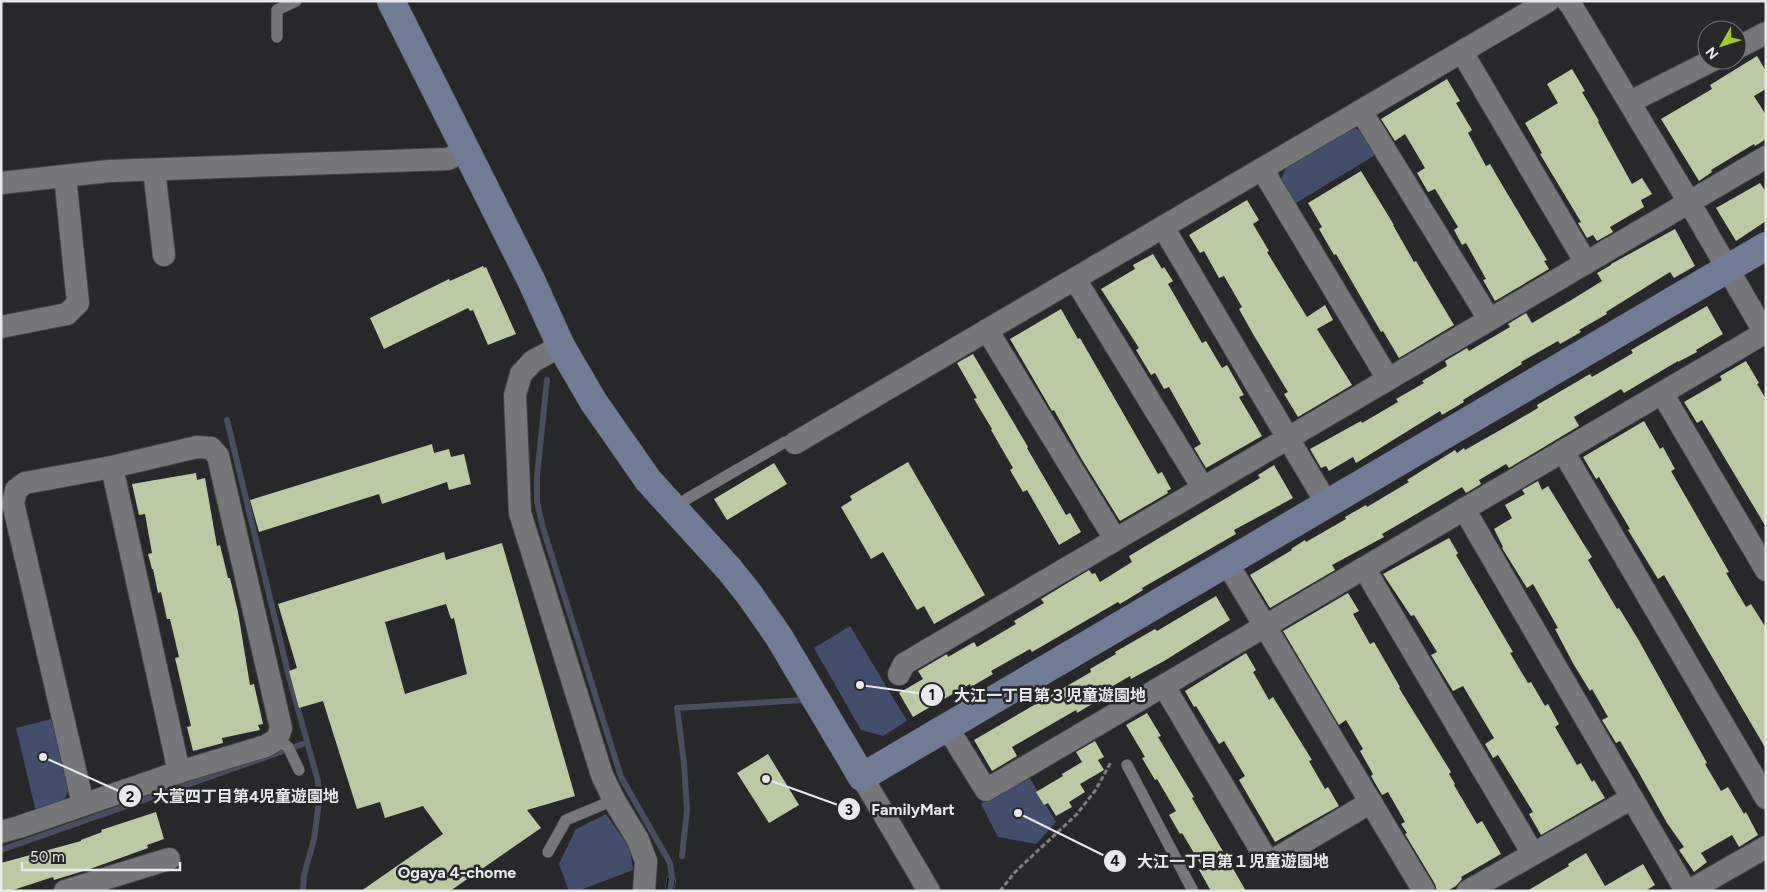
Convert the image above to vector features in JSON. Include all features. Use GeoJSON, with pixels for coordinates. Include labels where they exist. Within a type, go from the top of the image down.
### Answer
{"type":"FeatureCollection","features":[{"type":"Feature","properties":{"kind":"street"},"geometry":{"type":"LineString","coordinates":[[391,1],[531,280],[561,346],[593,401],[648,480],[729,569],[779,637],[929,891]]}},
{"type":"Feature","properties":{"kind":"street"},"geometry":{"type":"LineString","coordinates":[[796,443],[1548,1]]}},
{"type":"Feature","properties":{"kind":"street"},"geometry":{"type":"LineString","coordinates":[[946,727],[986,790],[1765,333],[1630,102],[1567,1]]}},
{"type":"Feature","properties":{"kind":"street"},"geometry":{"type":"LineString","coordinates":[[1747,43],[1766,33]]}},
{"type":"Feature","properties":{"kind":"street"},"geometry":{"type":"LineString","coordinates":[[1462,52],[1586,263]]}},
{"type":"Feature","properties":{"kind":"street"},"geometry":{"type":"LineString","coordinates":[[1630,102],[1697,68]]}},
{"type":"Feature","properties":{"kind":"street"},"geometry":{"type":"LineString","coordinates":[[1362,111],[1489,319]]}},
{"type":"Feature","properties":{"kind":"street"},"geometry":{"type":"LineString","coordinates":[[1,183],[109,171],[448,159],[466,150]]}},
{"type":"Feature","properties":{"kind":"street"},"geometry":{"type":"LineString","coordinates":[[900,674],[904,664],[1766,156]]}},
{"type":"Feature","properties":{"kind":"street"},"geometry":{"type":"LineString","coordinates":[[1262,169],[1388,379]]}},
{"type":"Feature","properties":{"kind":"street"},"geometry":{"type":"LineString","coordinates":[[154,170],[164,255]]}},
{"type":"Feature","properties":{"kind":"street"},"geometry":{"type":"LineString","coordinates":[[1,327],[67,314],[78,303],[65,176]]}},
{"type":"Feature","properties":{"kind":"street"},"geometry":{"type":"LineString","coordinates":[[1163,227],[1327,504]]}},
{"type":"Feature","properties":{"kind":"street"},"geometry":{"type":"LineString","coordinates":[[862,777],[1766,246]]}},
{"type":"Feature","properties":{"kind":"street"},"geometry":{"type":"LineString","coordinates":[[1075,279],[1203,488]]}},
{"type":"Feature","properties":{"kind":"street"},"geometry":{"type":"LineString","coordinates":[[988,330],[1115,540]]}},
{"type":"Feature","properties":{"kind":"street"},"geometry":{"type":"LineString","coordinates":[[561,346],[533,361],[521,374],[515,396],[520,513],[602,775],[614,800],[638,840],[646,861],[644,891]]}},
{"type":"Feature","properties":{"kind":"street"},"geometry":{"type":"LineString","coordinates":[[1662,393],[1766,570]]}},
{"type":"Feature","properties":{"kind":"street"},"geometry":{"type":"LineString","coordinates":[[1,832],[179,772],[266,746],[286,747],[218,456],[210,448],[197,446],[112,467],[25,484],[16,490],[13,503],[83,804]]}},
{"type":"Feature","properties":{"kind":"street"},"geometry":{"type":"LineString","coordinates":[[1563,451],[1766,798]]}},
{"type":"Feature","properties":{"kind":"street"},"geometry":{"type":"LineString","coordinates":[[112,467],[179,772]]}},
{"type":"Feature","properties":{"kind":"street"},"geometry":{"type":"LineString","coordinates":[[1464,510],[1687,891],[1766,847]]}},
{"type":"Feature","properties":{"kind":"street"},"geometry":{"type":"LineString","coordinates":[[1227,563],[1424,891]]}},
{"type":"Feature","properties":{"kind":"street"},"geometry":{"type":"LineString","coordinates":[[1364,568],[1533,854]]}},
{"type":"Feature","properties":{"kind":"street"},"geometry":{"type":"LineString","coordinates":[[1164,686],[1266,857],[1275,859],[1371,802]]}},
{"type":"Feature","properties":{"kind":"street"},"geometry":{"type":"LineString","coordinates":[[1468,891],[1632,798]]}},
{"type":"Feature","properties":{"kind":"street"},"geometry":{"type":"LineString","coordinates":[[65,891],[113,884],[169,859]]}},
{"type":"Feature","properties":{"kind":"lane"},"geometry":{"type":"LineString","coordinates":[[278,37],[277,10],[296,1]]}},
{"type":"Feature","properties":{"kind":"lane"},"geometry":{"type":"LineString","coordinates":[[672,508],[785,442],[796,443]]}},
{"type":"Feature","properties":{"kind":"lane"},"geometry":{"type":"LineString","coordinates":[[286,747],[299,770]]}},
{"type":"Feature","properties":{"kind":"lane"},"geometry":{"type":"LineString","coordinates":[[1127,765],[1193,891]]}},
{"type":"Feature","properties":{"kind":"lane"},"geometry":{"type":"LineString","coordinates":[[548,852],[566,820],[614,800]]}},
{"type":"Feature","properties":{"kind":"path"},"geometry":{"type":"LineString","coordinates":[[1000,891],[1015,872],[1076,815],[1095,791],[1111,762]]}},
{"type":"Feature","properties":{"kind":"shaded area"},"geometry":{"type":"Polygon","coordinates":[[[1351,127],[1363,131],[1377,154],[1296,203],[1281,179],[1286,168],[1351,127]]]}},
{"type":"Feature","properties":{"kind":"shaded area"},"geometry":{"type":"Polygon","coordinates":[[[850,626],[907,721],[883,736],[861,730],[814,648],[850,626]]]}},
{"type":"Feature","properties":{"kind":"shaded area"},"geometry":{"type":"Polygon","coordinates":[[[55,718],[70,786],[63,803],[36,812],[16,728],[55,718]]]}},
{"type":"Feature","properties":{"kind":"shaded area"},"geometry":{"type":"Polygon","coordinates":[[[1028,775],[1056,822],[1036,844],[998,837],[981,804],[1028,775]]]}},
{"type":"Feature","properties":{"kind":"shaded area"},"geometry":{"type":"Polygon","coordinates":[[[606,814],[630,849],[633,870],[578,891],[569,891],[559,864],[576,829],[606,814]]]}},
{"type":"Feature","properties":{"kind":"shaded area"},"geometry":{"type":"Polygon","coordinates":[[[667,877],[676,878],[674,891],[665,891],[667,877]]]}},
{"type":"Feature","properties":{"kind":"building"},"geometry":{"type":"Polygon","coordinates":[[[1757,56],[1766,71],[1766,89],[1754,96],[1766,115],[1766,139],[1755,146],[1754,144],[1711,170],[1712,172],[1699,181],[1661,119],[1712,89],[1710,85],[1734,70],[1747,70],[1747,62],[1757,56]]]}},
{"type":"Feature","properties":{"kind":"building"},"geometry":{"type":"Polygon","coordinates":[[[1572,69],[1585,91],[1582,92],[1632,184],[1642,178],[1652,194],[1641,200],[1644,207],[1610,227],[1613,232],[1597,241],[1593,235],[1587,238],[1578,223],[1581,222],[1540,154],[1542,153],[1525,123],[1558,103],[1547,84],[1572,69]]]}},
{"type":"Feature","properties":{"kind":"building"},"geometry":{"type":"Polygon","coordinates":[[[1447,79],[1460,101],[1456,103],[1472,130],[1468,133],[1486,166],[1490,164],[1547,260],[1544,261],[1549,269],[1495,301],[1483,280],[1486,279],[1466,243],[1462,245],[1454,230],[1458,227],[1435,189],[1428,192],[1417,173],[1425,168],[1405,134],[1395,141],[1381,119],[1447,79]]]}},
{"type":"Feature","properties":{"kind":"building"},"geometry":{"type":"Polygon","coordinates":[[[1361,171],[1414,262],[1416,261],[1454,325],[1399,358],[1383,331],[1381,332],[1336,254],[1334,255],[1319,229],[1322,227],[1308,203],[1361,171]]]}},
{"type":"Feature","properties":{"kind":"building"},"geometry":{"type":"Polygon","coordinates":[[[1760,183],[1766,192],[1766,221],[1736,241],[1716,208],[1760,183]]]}},
{"type":"Feature","properties":{"kind":"building"},"geometry":{"type":"Polygon","coordinates":[[[1247,200],[1259,220],[1253,224],[1269,251],[1267,252],[1307,317],[1325,305],[1333,320],[1317,329],[1352,385],[1298,417],[1284,394],[1288,392],[1239,309],[1242,307],[1224,276],[1219,278],[1204,251],[1200,253],[1189,235],[1247,200]]]}},
{"type":"Feature","properties":{"kind":"building"},"geometry":{"type":"Polygon","coordinates":[[[1675,229],[1695,266],[1674,278],[1670,272],[1606,312],[1607,314],[1579,330],[1581,332],[1560,344],[1558,341],[1521,362],[1522,364],[1463,400],[1464,402],[1442,415],[1440,411],[1356,463],[1353,457],[1329,471],[1326,466],[1321,468],[1310,449],[1361,421],[1362,423],[1398,402],[1396,399],[1424,383],[1422,381],[1447,366],[1445,361],[1467,348],[1469,351],[1510,327],[1508,324],[1526,313],[1532,323],[1573,299],[1602,281],[1597,273],[1675,229]]]}},
{"type":"Feature","properties":{"kind":"building"},"geometry":{"type":"Polygon","coordinates":[[[1153,254],[1162,269],[1164,267],[1173,281],[1168,284],[1202,343],[1206,341],[1222,368],[1227,365],[1244,395],[1239,397],[1262,436],[1206,468],[1194,448],[1201,444],[1169,387],[1164,389],[1155,373],[1151,375],[1136,350],[1139,348],[1101,289],[1135,269],[1133,265],[1153,254]]]}},
{"type":"Feature","properties":{"kind":"building"},"geometry":{"type":"Polygon","coordinates":[[[483,266],[484,268],[486,267],[516,334],[488,345],[473,310],[470,311],[468,308],[384,349],[370,318],[449,279],[450,281],[483,266]]]}},
{"type":"Feature","properties":{"kind":"building"},"geometry":{"type":"Polygon","coordinates":[[[1707,306],[1723,334],[1696,350],[1697,352],[1624,393],[1621,389],[1574,417],[1579,426],[1509,468],[1506,464],[1479,480],[1481,484],[1466,493],[1462,487],[1382,534],[1384,537],[1332,565],[1335,570],[1270,608],[1250,575],[1305,540],[1306,542],[1346,519],[1345,517],[1366,505],[1367,507],[1409,482],[1407,480],[1455,450],[1457,453],[1464,448],[1465,450],[1502,429],[1538,408],[1537,405],[1590,374],[1592,377],[1633,353],[1631,350],[1707,306]]]}},
{"type":"Feature","properties":{"kind":"building"},"geometry":{"type":"Polygon","coordinates":[[[1061,309],[1078,339],[1080,338],[1158,474],[1162,472],[1171,489],[1167,491],[1168,493],[1120,521],[1010,339],[1061,309]]]}},
{"type":"Feature","properties":{"kind":"building"},"geometry":{"type":"Polygon","coordinates":[[[973,354],[1066,515],[1070,513],[1081,532],[1059,545],[1027,490],[1023,492],[1010,470],[1013,468],[974,399],[977,398],[957,363],[973,354]]]}},
{"type":"Feature","properties":{"kind":"building"},"geometry":{"type":"Polygon","coordinates":[[[1746,361],[1766,399],[1766,527],[1702,420],[1697,423],[1684,402],[1722,380],[1720,376],[1746,361]]]}},
{"type":"Feature","properties":{"kind":"building"},"geometry":{"type":"Polygon","coordinates":[[[1644,421],[1660,449],[1663,447],[1675,469],[1671,471],[1729,572],[1726,573],[1746,607],[1751,604],[1766,628],[1766,749],[1664,575],[1658,579],[1599,477],[1596,479],[1583,457],[1644,421]]]}},
{"type":"Feature","properties":{"kind":"building"},"geometry":{"type":"Polygon","coordinates":[[[432,444],[434,453],[449,449],[451,457],[464,454],[471,484],[449,490],[447,482],[382,504],[379,494],[259,532],[250,500],[432,444]]]}},
{"type":"Feature","properties":{"kind":"building"},"geometry":{"type":"Polygon","coordinates":[[[908,462],[985,595],[934,624],[924,606],[917,610],[883,552],[871,559],[841,507],[852,500],[850,496],[908,462]]]}},
{"type":"Feature","properties":{"kind":"building"},"geometry":{"type":"Polygon","coordinates":[[[774,463],[787,484],[727,520],[714,499],[774,463]]]}},
{"type":"Feature","properties":{"kind":"building"},"geometry":{"type":"Polygon","coordinates":[[[1274,465],[1293,498],[1234,530],[1236,534],[1142,588],[1143,590],[1120,604],[1118,602],[1032,652],[1030,649],[991,671],[993,674],[971,687],[970,684],[913,717],[899,693],[923,679],[918,671],[947,654],[948,657],[974,642],[977,647],[1016,624],[1014,621],[1044,603],[1041,599],[1089,570],[1092,574],[1095,573],[1100,582],[1132,562],[1129,556],[1260,478],[1258,475],[1274,465]]]}},
{"type":"Feature","properties":{"kind":"building"},"geometry":{"type":"Polygon","coordinates":[[[196,473],[197,480],[205,478],[217,546],[220,545],[228,578],[230,578],[238,612],[250,685],[254,684],[263,724],[258,725],[260,730],[222,738],[223,743],[193,751],[187,727],[191,726],[175,658],[179,657],[170,619],[167,619],[161,592],[158,593],[148,554],[152,553],[145,514],[139,515],[132,484],[196,473]]]}},
{"type":"Feature","properties":{"kind":"building"},"geometry":{"type":"Polygon","coordinates":[[[1538,481],[1542,490],[1548,486],[1592,557],[1588,560],[1617,609],[1619,608],[1638,639],[1721,791],[1728,787],[1744,814],[1746,812],[1758,835],[1739,847],[1732,835],[1701,853],[1707,862],[1694,872],[1679,850],[1684,847],[1667,823],[1620,741],[1616,743],[1602,720],[1608,717],[1592,689],[1590,691],[1574,665],[1555,629],[1558,628],[1533,584],[1527,588],[1502,548],[1494,529],[1512,518],[1505,505],[1525,494],[1522,490],[1538,481]]]}},
{"type":"Feature","properties":{"kind":"building"},"geometry":{"type":"Polygon","coordinates":[[[1449,538],[1458,553],[1456,555],[1513,652],[1510,653],[1528,683],[1531,682],[1545,706],[1548,704],[1559,724],[1555,727],[1577,765],[1581,763],[1592,782],[1594,780],[1605,798],[1541,835],[1529,814],[1533,812],[1498,755],[1493,758],[1485,744],[1494,738],[1463,686],[1453,691],[1431,655],[1437,652],[1414,615],[1411,616],[1383,574],[1449,538]]]}},
{"type":"Feature","properties":{"kind":"building"},"geometry":{"type":"Polygon","coordinates":[[[502,543],[575,796],[527,810],[541,828],[450,891],[361,891],[443,834],[423,806],[385,818],[380,802],[357,809],[323,701],[299,708],[289,671],[297,668],[278,604],[444,552],[446,560],[502,543]],[[446,604],[385,622],[405,694],[467,674],[454,618],[451,619],[446,604]]]}},
{"type":"Feature","properties":{"kind":"building"},"geometry":{"type":"Polygon","coordinates":[[[1348,593],[1359,611],[1353,614],[1370,644],[1374,642],[1399,688],[1451,772],[1449,774],[1454,785],[1477,824],[1482,821],[1501,854],[1461,877],[1462,879],[1456,886],[1447,891],[1437,891],[1435,884],[1405,834],[1407,833],[1401,824],[1405,822],[1388,792],[1382,795],[1371,776],[1373,774],[1360,751],[1363,749],[1346,720],[1339,725],[1283,631],[1348,593]]]}},
{"type":"Feature","properties":{"kind":"building"},"geometry":{"type":"Polygon","coordinates":[[[1216,596],[1230,620],[1164,661],[1131,679],[1130,676],[1094,697],[1097,701],[1077,713],[1076,710],[1012,747],[1017,756],[992,771],[974,740],[1091,672],[1090,669],[1116,654],[1115,652],[1155,629],[1157,631],[1216,596]]]}},
{"type":"Feature","properties":{"kind":"building"},"geometry":{"type":"Polygon","coordinates":[[[1246,653],[1256,670],[1253,672],[1269,700],[1273,697],[1312,760],[1309,761],[1325,789],[1328,787],[1339,806],[1275,842],[1239,780],[1245,776],[1224,741],[1219,744],[1185,691],[1246,653]]]}},
{"type":"Feature","properties":{"kind":"building"},"geometry":{"type":"Polygon","coordinates":[[[1147,713],[1161,736],[1158,737],[1246,891],[1211,891],[1199,870],[1203,868],[1169,815],[1176,811],[1142,758],[1145,757],[1126,725],[1147,713]]]}},
{"type":"Feature","properties":{"kind":"building"},"geometry":{"type":"Polygon","coordinates":[[[1095,741],[1104,757],[1098,760],[1104,770],[1080,784],[1085,792],[1069,802],[1072,807],[1056,816],[1048,803],[1044,805],[1036,792],[1082,762],[1076,752],[1095,741]]]}},
{"type":"Feature","properties":{"kind":"building"},"geometry":{"type":"Polygon","coordinates":[[[768,754],[799,805],[769,823],[737,773],[768,754]]]}},
{"type":"Feature","properties":{"kind":"building"},"geometry":{"type":"Polygon","coordinates":[[[156,812],[164,839],[147,845],[148,848],[54,880],[53,877],[10,891],[1,891],[1,863],[81,841],[102,832],[101,830],[156,812]]]}},
{"type":"Feature","properties":{"kind":"building"},"geometry":{"type":"Polygon","coordinates":[[[1586,853],[1605,886],[1643,864],[1655,885],[1645,891],[1527,891],[1569,866],[1568,864],[1586,853]]]}},
{"type":"Feature","properties":{"kind":"waterway"},"geometry":{"type":"LineString","coordinates":[[547,380],[537,476],[537,502],[543,528],[621,777],[670,863],[672,878],[670,891]]}},
{"type":"Feature","properties":{"kind":"waterway"},"geometry":{"type":"LineString","coordinates":[[227,420],[288,673],[318,781],[319,802],[314,839],[304,875],[303,891]]}},
{"type":"Feature","properties":{"kind":"waterway"},"geometry":{"type":"LineString","coordinates":[[682,856],[687,810],[684,763],[677,708],[803,700]]}},
{"type":"Feature","properties":{"kind":"waterway"},"geometry":{"type":"LineString","coordinates":[[1,850],[303,744]]}},
{"type":"Feature","properties":{"kind":"place","name":"大江一丁目第３児童遊園地"},"geometry":{"type":"Point","coordinates":[860,685]}},
{"type":"Feature","properties":{"kind":"place","name":"大萱四丁目第4児童遊園地"},"geometry":{"type":"Point","coordinates":[43,757]}},
{"type":"Feature","properties":{"kind":"place","name":"FamilyMart"},"geometry":{"type":"Point","coordinates":[766,779]}},
{"type":"Feature","properties":{"kind":"place","name":"大江一丁目第１児童遊園地"},"geometry":{"type":"Point","coordinates":[1018,813]}},
{"type":"Feature","properties":{"kind":"district","name":"Ogaya 4-chome"},"geometry":{"type":"Point","coordinates":[457,872]}}]}
